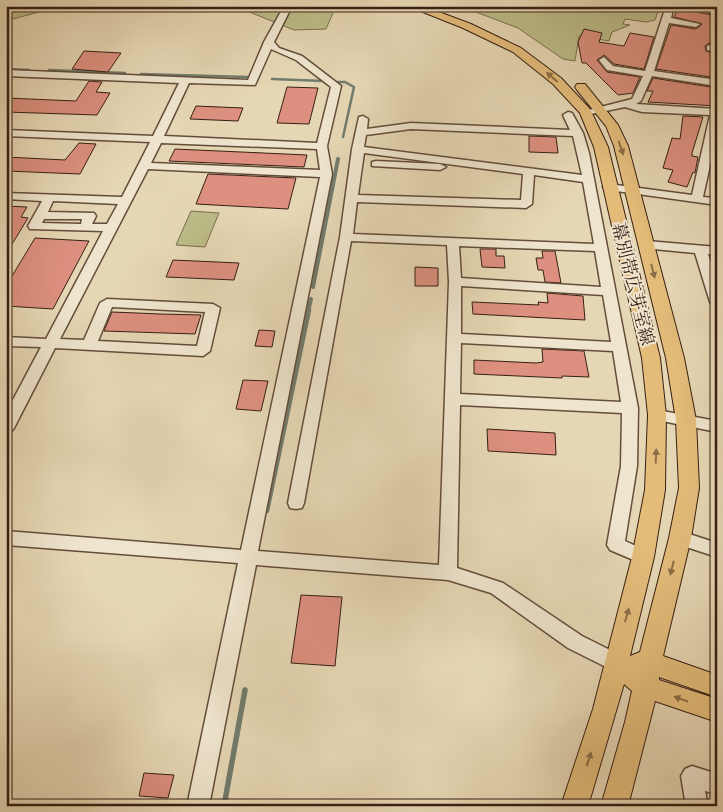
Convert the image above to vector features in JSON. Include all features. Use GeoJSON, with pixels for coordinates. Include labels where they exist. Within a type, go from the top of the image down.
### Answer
{"type":"FeatureCollection","features":[{"type":"Feature","properties":{"kind":"main road","name":"幕別帯広芽室線"},"geometry":{"type":"LineString","coordinates":[[413,6],[467,26],[517,50],[557,81],[586,112],[601,147],[651,358],[657,416],[655,490],[643,557],[615,662],[605,708],[574,806]]}},
{"type":"Feature","properties":{"kind":"main road","name":"幕別帯広芽室線"},"geometry":{"type":"LineString","coordinates":[[435,6],[489,27],[527,46],[569,76],[602,110],[612,125],[621,146],[675,358],[686,420],[688,488],[680,538],[656,633],[648,675]]}},
{"type":"Feature","properties":{"kind":"main road"},"geometry":{"type":"LineString","coordinates":[[615,662],[648,675],[717,711]]}},
{"type":"Feature","properties":{"kind":"main road"},"geometry":{"type":"LineString","coordinates":[[648,675],[717,686]]}},
{"type":"Feature","properties":{"kind":"main road"},"geometry":{"type":"LineString","coordinates":[[614,806],[638,722],[648,675]]}},
{"type":"Feature","properties":{"kind":"street"},"geometry":{"type":"LineString","coordinates":[[6,73],[252,83],[269,42],[288,6]]}},
{"type":"Feature","properties":{"kind":"street"},"geometry":{"type":"LineString","coordinates":[[586,112],[626,104],[636,100],[641,94],[670,6]]}},
{"type":"Feature","properties":{"kind":"street"},"geometry":{"type":"LineString","coordinates":[[684,6],[717,11]]}},
{"type":"Feature","properties":{"kind":"street"},"geometry":{"type":"LineString","coordinates":[[666,20],[696,24]]}},
{"type":"Feature","properties":{"kind":"street"},"geometry":{"type":"LineString","coordinates":[[198,806],[326,174],[322,146],[336,86],[299,58],[276,50],[269,42]]}},
{"type":"Feature","properties":{"kind":"street"},"geometry":{"type":"LineString","coordinates":[[604,60],[610,68],[717,83]]}},
{"type":"Feature","properties":{"kind":"street"},"geometry":{"type":"LineString","coordinates":[[6,428],[11,410],[144,166],[185,81]]}},
{"type":"Feature","properties":{"kind":"street"},"geometry":{"type":"LineString","coordinates":[[626,104],[642,109],[716,112],[697,199]]}},
{"type":"Feature","properties":{"kind":"street"},"geometry":{"type":"LineString","coordinates":[[568,114],[578,133],[586,157],[588,179],[630,408],[629,466],[616,544],[643,557]]}},
{"type":"Feature","properties":{"kind":"street"},"geometry":{"type":"LineString","coordinates":[[296,503],[346,237],[357,149],[363,119]]}},
{"type":"Feature","properties":{"kind":"street"},"geometry":{"type":"LineString","coordinates":[[360,133],[411,126],[578,133]]}},
{"type":"Feature","properties":{"kind":"street"},"geometry":{"type":"LineString","coordinates":[[6,133],[322,146]]}},
{"type":"Feature","properties":{"kind":"street"},"geometry":{"type":"LineString","coordinates":[[357,149],[470,169]]}},
{"type":"Feature","properties":{"kind":"street"},"geometry":{"type":"LineString","coordinates":[[376,164],[443,163],[588,179]]}},
{"type":"Feature","properties":{"kind":"street"},"geometry":{"type":"LineString","coordinates":[[144,166],[326,174]]}},
{"type":"Feature","properties":{"kind":"street"},"geometry":{"type":"LineString","coordinates":[[351,198],[526,204],[529,171]]}},
{"type":"Feature","properties":{"kind":"street"},"geometry":{"type":"LineString","coordinates":[[609,187],[717,202]]}},
{"type":"Feature","properties":{"kind":"street"},"geometry":{"type":"LineString","coordinates":[[6,196],[124,202]]}},
{"type":"Feature","properties":{"kind":"street"},"geometry":{"type":"LineString","coordinates":[[48,198],[34,226],[110,228]]}},
{"type":"Feature","properties":{"kind":"street"},"geometry":{"type":"LineString","coordinates":[[346,237],[602,248]]}},
{"type":"Feature","properties":{"kind":"street"},"geometry":{"type":"LineString","coordinates":[[448,573],[455,282],[453,242]]}},
{"type":"Feature","properties":{"kind":"street"},"geometry":{"type":"LineString","coordinates":[[647,245],[700,248],[717,251]]}},
{"type":"Feature","properties":{"kind":"street"},"geometry":{"type":"LineString","coordinates":[[700,248],[717,302]]}},
{"type":"Feature","properties":{"kind":"street"},"geometry":{"type":"LineString","coordinates":[[455,282],[609,291]]}},
{"type":"Feature","properties":{"kind":"street"},"geometry":{"type":"LineString","coordinates":[[6,341],[203,351],[213,308],[107,303],[89,345]]}},
{"type":"Feature","properties":{"kind":"street"},"geometry":{"type":"LineString","coordinates":[[454,338],[619,347]]}},
{"type":"Feature","properties":{"kind":"street"},"geometry":{"type":"LineString","coordinates":[[452,399],[630,408]]}},
{"type":"Feature","properties":{"kind":"street"},"geometry":{"type":"LineString","coordinates":[[657,416],[717,426]]}},
{"type":"Feature","properties":{"kind":"street"},"geometry":{"type":"LineString","coordinates":[[6,538],[448,573],[477,580],[497,588],[575,642],[615,662]]}},
{"type":"Feature","properties":{"kind":"street"},"geometry":{"type":"LineString","coordinates":[[680,538],[717,550]]}},
{"type":"Feature","properties":{"kind":"street"},"geometry":{"type":"LineString","coordinates":[[697,806],[692,776],[717,784]]}},
{"type":"Feature","properties":{"kind":"green space"},"geometry":{"type":"Polygon","coordinates":[[[6,6],[60,6],[6,21],[6,6]]]}},
{"type":"Feature","properties":{"kind":"green space"},"geometry":{"type":"Polygon","coordinates":[[[225,6],[328,6],[326,7],[333,13],[326,29],[294,30],[247,11],[225,6]]]}},
{"type":"Feature","properties":{"kind":"green space"},"geometry":{"type":"Polygon","coordinates":[[[460,6],[660,6],[655,20],[646,22],[625,19],[623,24],[630,25],[612,32],[609,41],[579,36],[575,61],[563,59],[518,28],[460,6]]]}},
{"type":"Feature","properties":{"kind":"green space"},"geometry":{"type":"Polygon","coordinates":[[[191,211],[219,213],[205,247],[176,245],[191,211]]]}},
{"type":"Feature","properties":{"kind":"building"},"geometry":{"type":"Polygon","coordinates":[[[678,9],[713,15],[711,21],[717,22],[717,44],[709,43],[705,46],[706,51],[717,54],[717,78],[656,69],[671,25],[696,29],[702,24],[674,17],[678,9]]]}},
{"type":"Feature","properties":{"kind":"building"},"geometry":{"type":"Polygon","coordinates":[[[584,29],[602,33],[599,42],[624,46],[630,33],[654,37],[644,69],[614,64],[604,55],[597,60],[607,72],[640,77],[633,93],[618,95],[586,63],[582,63],[578,42],[584,29]]]}},
{"type":"Feature","properties":{"kind":"building"},"geometry":{"type":"Polygon","coordinates":[[[84,51],[121,53],[108,72],[72,69],[84,51]]]}},
{"type":"Feature","properties":{"kind":"building"},"geometry":{"type":"Polygon","coordinates":[[[653,78],[717,88],[717,106],[648,102],[653,91],[647,91],[653,78]]]}},
{"type":"Feature","properties":{"kind":"building"},"geometry":{"type":"Polygon","coordinates":[[[89,81],[102,82],[96,92],[110,93],[97,115],[6,112],[6,98],[76,101],[89,81]]]}},
{"type":"Feature","properties":{"kind":"building"},"geometry":{"type":"Polygon","coordinates":[[[287,87],[318,88],[309,124],[277,123],[287,87]]]}},
{"type":"Feature","properties":{"kind":"building"},"geometry":{"type":"Polygon","coordinates":[[[196,106],[243,108],[238,121],[190,119],[196,106]]]}},
{"type":"Feature","properties":{"kind":"building"},"geometry":{"type":"Polygon","coordinates":[[[683,116],[703,117],[692,153],[692,156],[698,157],[695,173],[693,172],[687,187],[668,182],[673,170],[663,168],[672,138],[680,139],[683,116]]]}},
{"type":"Feature","properties":{"kind":"building"},"geometry":{"type":"Polygon","coordinates":[[[529,136],[556,137],[558,153],[529,152],[529,136]]]}},
{"type":"Feature","properties":{"kind":"building"},"geometry":{"type":"Polygon","coordinates":[[[79,143],[96,144],[80,174],[6,171],[6,157],[65,160],[79,143]]]}},
{"type":"Feature","properties":{"kind":"building"},"geometry":{"type":"Polygon","coordinates":[[[175,149],[307,155],[304,167],[169,161],[175,149]]]}},
{"type":"Feature","properties":{"kind":"building"},"geometry":{"type":"Polygon","coordinates":[[[208,174],[296,178],[288,209],[196,204],[208,174]]]}},
{"type":"Feature","properties":{"kind":"building"},"geometry":{"type":"Polygon","coordinates":[[[6,206],[27,207],[21,217],[28,218],[6,254],[6,206]]]}},
{"type":"Feature","properties":{"kind":"building"},"geometry":{"type":"Polygon","coordinates":[[[35,238],[89,241],[53,309],[6,306],[6,286],[35,238]]]}},
{"type":"Feature","properties":{"kind":"building"},"geometry":{"type":"Polygon","coordinates":[[[480,249],[496,249],[496,256],[504,256],[505,268],[482,267],[480,249]]]}},
{"type":"Feature","properties":{"kind":"building"},"geometry":{"type":"Polygon","coordinates":[[[542,251],[555,251],[561,283],[545,282],[543,270],[538,270],[536,258],[543,258],[542,251]]]}},
{"type":"Feature","properties":{"kind":"building"},"geometry":{"type":"Polygon","coordinates":[[[173,260],[239,263],[234,280],[166,277],[173,260]]]}},
{"type":"Feature","properties":{"kind":"building"},"geometry":{"type":"Polygon","coordinates":[[[415,267],[438,268],[438,286],[415,286],[415,267]]]}},
{"type":"Feature","properties":{"kind":"building"},"geometry":{"type":"Polygon","coordinates":[[[547,293],[583,296],[585,320],[473,314],[472,302],[539,305],[538,302],[548,303],[547,293]]]}},
{"type":"Feature","properties":{"kind":"building"},"geometry":{"type":"Polygon","coordinates":[[[112,312],[201,315],[195,334],[104,331],[112,312]]]}},
{"type":"Feature","properties":{"kind":"building"},"geometry":{"type":"Polygon","coordinates":[[[259,330],[275,331],[272,347],[255,346],[259,330]]]}},
{"type":"Feature","properties":{"kind":"building"},"geometry":{"type":"Polygon","coordinates":[[[542,349],[584,351],[589,377],[562,376],[562,378],[474,374],[474,360],[543,362],[542,349]]]}},
{"type":"Feature","properties":{"kind":"building"},"geometry":{"type":"Polygon","coordinates":[[[243,380],[268,381],[261,411],[236,409],[243,380]]]}},
{"type":"Feature","properties":{"kind":"building"},"geometry":{"type":"Polygon","coordinates":[[[487,429],[555,433],[556,455],[488,451],[487,429]]]}},
{"type":"Feature","properties":{"kind":"building"},"geometry":{"type":"Polygon","coordinates":[[[301,595],[342,597],[335,666],[291,663],[301,595]]]}},
{"type":"Feature","properties":{"kind":"building"},"geometry":{"type":"Polygon","coordinates":[[[144,773],[174,775],[168,798],[139,796],[144,773]]]}},
{"type":"Feature","properties":{"kind":"waterway"},"geometry":{"type":"LineString","coordinates":[[6,69],[29,70]]}},
{"type":"Feature","properties":{"kind":"waterway"},"geometry":{"type":"LineString","coordinates":[[49,70],[125,73]]}},
{"type":"Feature","properties":{"kind":"waterway"},"geometry":{"type":"LineString","coordinates":[[141,74],[248,77]]}},
{"type":"Feature","properties":{"kind":"waterway"},"geometry":{"type":"LineString","coordinates":[[272,79],[324,81]]}},
{"type":"Feature","properties":{"kind":"waterway"},"geometry":{"type":"LineString","coordinates":[[338,82],[345,82],[354,87],[343,137]]}},
{"type":"Feature","properties":{"kind":"waterway"},"geometry":{"type":"LineString","coordinates":[[313,287],[338,159]]}},
{"type":"Feature","properties":{"kind":"waterway"},"geometry":{"type":"LineString","coordinates":[[308,312],[311,299]]}},
{"type":"Feature","properties":{"kind":"waterway"},"geometry":{"type":"LineString","coordinates":[[267,511],[309,310]]}},
{"type":"Feature","properties":{"kind":"waterway"},"geometry":{"type":"LineString","coordinates":[[224,806],[245,690]]}}]}
